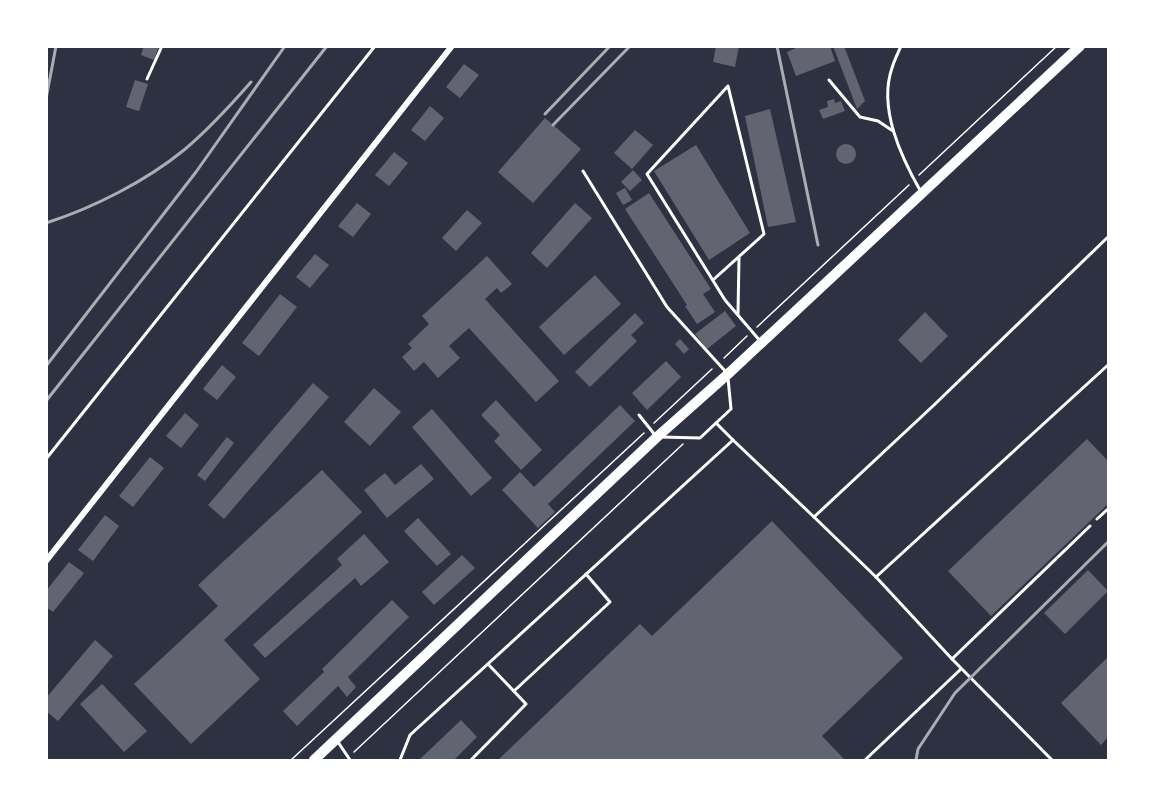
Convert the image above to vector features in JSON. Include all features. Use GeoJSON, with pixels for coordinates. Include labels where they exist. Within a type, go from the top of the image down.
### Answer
{"type":"FeatureCollection","features":[{"type":"Feature","properties":{"kind":"main road"},"geometry":{"type":"LineString","coordinates":[[314,760],[653,433],[728,374],[1080,46]]}},
{"type":"Feature","properties":{"kind":"street"},"geometry":{"type":"LineString","coordinates":[[46,561],[452,46]]}},
{"type":"Feature","properties":{"kind":"lane"},"geometry":{"type":"LineString","coordinates":[[147,79],[162,46]]}},
{"type":"Feature","properties":{"kind":"lane"},"geometry":{"type":"LineString","coordinates":[[46,459],[375,46]]}},
{"type":"Feature","properties":{"kind":"lane"},"geometry":{"type":"LineString","coordinates":[[901,46],[891,69],[889,82],[893,131],[905,164],[922,193]]}},
{"type":"Feature","properties":{"kind":"lane"},"geometry":{"type":"LineString","coordinates":[[829,80],[860,117],[878,121],[893,131]]}},
{"type":"Feature","properties":{"kind":"lane"},"geometry":{"type":"LineString","coordinates":[[712,280],[764,234],[728,86],[647,174],[724,300],[762,343]]}},
{"type":"Feature","properties":{"kind":"lane"},"geometry":{"type":"LineString","coordinates":[[583,171],[667,307],[728,374],[731,410],[700,438],[653,433],[639,416]]}},
{"type":"Feature","properties":{"kind":"lane"},"geometry":{"type":"LineString","coordinates":[[814,517],[1108,237]]}},
{"type":"Feature","properties":{"kind":"lane"},"geometry":{"type":"LineString","coordinates":[[738,316],[739,256]]}},
{"type":"Feature","properties":{"kind":"lane"},"geometry":{"type":"LineString","coordinates":[[876,577],[1108,365]]}},
{"type":"Feature","properties":{"kind":"lane"},"geometry":{"type":"LineString","coordinates":[[716,423],[876,577],[961,669],[1052,760]]}},
{"type":"Feature","properties":{"kind":"lane"},"geometry":{"type":"LineString","coordinates":[[400,760],[410,735],[733,440]]}},
{"type":"Feature","properties":{"kind":"lane"},"geometry":{"type":"LineString","coordinates":[[1097,519],[1108,509]]}},
{"type":"Feature","properties":{"kind":"lane"},"geometry":{"type":"LineString","coordinates":[[952,659],[1090,526]]}},
{"type":"Feature","properties":{"kind":"lane"},"geometry":{"type":"LineString","coordinates":[[514,692],[610,602],[586,574]]}},
{"type":"Feature","properties":{"kind":"lane"},"geometry":{"type":"LineString","coordinates":[[471,760],[526,705],[488,664]]}},
{"type":"Feature","properties":{"kind":"lane"},"geometry":{"type":"LineString","coordinates":[[865,760],[961,669]]}},
{"type":"Feature","properties":{"kind":"lane"},"geometry":{"type":"LineString","coordinates":[[337,740],[350,759]]}},
{"type":"Feature","properties":{"kind":"path"},"geometry":{"type":"LineString","coordinates":[[291,760],[653,433],[718,363],[1057,46]]}},
{"type":"Feature","properties":{"kind":"path"},"geometry":{"type":"LineString","coordinates":[[350,759],[691,438]]}},
{"type":"Feature","properties":{"kind":"building"},"geometry":{"type":"Polygon","coordinates":[[[144,46],[159,46],[154,60],[141,55],[144,46]]]}},
{"type":"Feature","properties":{"kind":"building"},"geometry":{"type":"Polygon","coordinates":[[[716,46],[739,46],[735,67],[713,62],[716,46]]]}},
{"type":"Feature","properties":{"kind":"building"},"geometry":{"type":"Polygon","coordinates":[[[800,46],[830,46],[835,61],[796,76],[787,52],[800,46]]]}},
{"type":"Feature","properties":{"kind":"building"},"geometry":{"type":"Polygon","coordinates":[[[833,46],[844,46],[865,101],[857,109],[833,46]]]}},
{"type":"Feature","properties":{"kind":"building"},"geometry":{"type":"Polygon","coordinates":[[[464,64],[479,75],[460,98],[446,87],[464,64]]]}},
{"type":"Feature","properties":{"kind":"building"},"geometry":{"type":"Polygon","coordinates":[[[135,80],[148,84],[139,111],[126,107],[135,80]]]}},
{"type":"Feature","properties":{"kind":"building"},"geometry":{"type":"Polygon","coordinates":[[[834,99],[835,103],[841,101],[845,111],[823,119],[819,110],[828,107],[827,101],[834,99]]]}},
{"type":"Feature","properties":{"kind":"building"},"geometry":{"type":"Polygon","coordinates":[[[430,106],[444,118],[425,141],[411,130],[430,106]]]}},
{"type":"Feature","properties":{"kind":"building"},"geometry":{"type":"Polygon","coordinates":[[[770,109],[796,222],[768,227],[745,116],[770,109]]]}},
{"type":"Feature","properties":{"kind":"building"},"geometry":{"type":"Polygon","coordinates":[[[545,118],[581,149],[533,203],[498,172],[545,118]]]}},
{"type":"Feature","properties":{"kind":"building"},"geometry":{"type":"Polygon","coordinates":[[[635,130],[653,145],[632,169],[614,153],[635,130]]]}},
{"type":"Feature","properties":{"kind":"building"},"geometry":{"type":"Polygon","coordinates":[[[846,144],[853,147],[856,154],[853,161],[846,164],[839,161],[836,154],[839,147],[846,144]]]}},
{"type":"Feature","properties":{"kind":"building"},"geometry":{"type":"Polygon","coordinates":[[[696,145],[750,233],[709,260],[654,171],[696,145]]]}},
{"type":"Feature","properties":{"kind":"building"},"geometry":{"type":"Polygon","coordinates":[[[394,152],[408,163],[389,186],[375,175],[394,152]]]}},
{"type":"Feature","properties":{"kind":"building"},"geometry":{"type":"Polygon","coordinates":[[[633,170],[642,180],[630,191],[621,182],[633,170]]]}},
{"type":"Feature","properties":{"kind":"building"},"geometry":{"type":"Polygon","coordinates":[[[625,188],[632,200],[623,205],[616,193],[625,188]]]}},
{"type":"Feature","properties":{"kind":"building"},"geometry":{"type":"Polygon","coordinates":[[[649,193],[711,289],[703,294],[715,312],[697,324],[625,209],[649,193]]]}},
{"type":"Feature","properties":{"kind":"building"},"geometry":{"type":"Polygon","coordinates":[[[357,203],[371,214],[353,237],[338,226],[357,203]]]}},
{"type":"Feature","properties":{"kind":"building"},"geometry":{"type":"Polygon","coordinates":[[[575,203],[592,218],[547,268],[531,253],[575,203]]]}},
{"type":"Feature","properties":{"kind":"building"},"geometry":{"type":"Polygon","coordinates":[[[467,210],[482,223],[456,251],[442,238],[467,210]]]}},
{"type":"Feature","properties":{"kind":"building"},"geometry":{"type":"Polygon","coordinates":[[[315,254],[329,265],[310,288],[296,277],[315,254]]]}},
{"type":"Feature","properties":{"kind":"building"},"geometry":{"type":"Polygon","coordinates":[[[487,256],[512,284],[501,293],[497,288],[485,299],[559,381],[536,402],[469,328],[449,346],[460,358],[438,378],[424,362],[414,371],[402,357],[412,348],[408,344],[429,324],[422,316],[487,256]]]}},
{"type":"Feature","properties":{"kind":"building"},"geometry":{"type":"Polygon","coordinates":[[[595,275],[621,304],[564,355],[539,327],[595,275]]]}},
{"type":"Feature","properties":{"kind":"building"},"geometry":{"type":"Polygon","coordinates":[[[280,294],[297,307],[259,356],[242,343],[280,294]]]}},
{"type":"Feature","properties":{"kind":"building"},"geometry":{"type":"Polygon","coordinates":[[[725,311],[736,326],[707,349],[695,334],[725,311]]]}},
{"type":"Feature","properties":{"kind":"building"},"geometry":{"type":"Polygon","coordinates":[[[925,312],[948,336],[921,363],[898,340],[925,312]]]}},
{"type":"Feature","properties":{"kind":"building"},"geometry":{"type":"Polygon","coordinates":[[[635,313],[644,323],[631,335],[637,341],[590,387],[575,372],[635,313]]]}},
{"type":"Feature","properties":{"kind":"building"},"geometry":{"type":"Polygon","coordinates":[[[680,339],[689,349],[684,354],[675,344],[680,339]]]}},
{"type":"Feature","properties":{"kind":"building"},"geometry":{"type":"Polygon","coordinates":[[[666,361],[681,377],[647,410],[632,393],[666,361]]]}},
{"type":"Feature","properties":{"kind":"building"},"geometry":{"type":"Polygon","coordinates":[[[222,365],[236,377],[217,400],[203,389],[222,365]]]}},
{"type":"Feature","properties":{"kind":"building"},"geometry":{"type":"Polygon","coordinates":[[[313,383],[329,397],[224,519],[208,505],[313,383]]]}},
{"type":"Feature","properties":{"kind":"building"},"geometry":{"type":"Polygon","coordinates":[[[374,388],[401,412],[370,446],[344,422],[374,388]]]}},
{"type":"Feature","properties":{"kind":"building"},"geometry":{"type":"Polygon","coordinates":[[[496,400],[542,450],[521,470],[494,441],[500,435],[481,415],[496,400]]]}},
{"type":"Feature","properties":{"kind":"building"},"geometry":{"type":"Polygon","coordinates":[[[620,405],[635,421],[548,504],[555,512],[538,528],[502,490],[520,472],[534,487],[620,405]]]}},
{"type":"Feature","properties":{"kind":"building"},"geometry":{"type":"Polygon","coordinates":[[[432,409],[492,478],[471,496],[412,427],[432,409]]]}},
{"type":"Feature","properties":{"kind":"building"},"geometry":{"type":"Polygon","coordinates":[[[185,413],[199,425],[181,448],[166,436],[185,413]]]}},
{"type":"Feature","properties":{"kind":"building"},"geometry":{"type":"Polygon","coordinates":[[[227,437],[234,443],[205,481],[197,475],[227,437]]]}},
{"type":"Feature","properties":{"kind":"building"},"geometry":{"type":"Polygon","coordinates":[[[1087,439],[1108,461],[1108,504],[991,616],[948,571],[1087,439]]]}},
{"type":"Feature","properties":{"kind":"building"},"geometry":{"type":"Polygon","coordinates":[[[150,457],[164,468],[133,507],[119,496],[150,457]]]}},
{"type":"Feature","properties":{"kind":"building"},"geometry":{"type":"Polygon","coordinates":[[[421,464],[434,479],[387,518],[364,490],[385,473],[395,485],[421,464]]]}},
{"type":"Feature","properties":{"kind":"building"},"geometry":{"type":"Polygon","coordinates":[[[322,470],[362,512],[224,640],[260,679],[191,744],[134,684],[218,606],[198,585],[322,470]]]}},
{"type":"Feature","properties":{"kind":"building"},"geometry":{"type":"Polygon","coordinates":[[[105,515],[119,526],[93,561],[78,550],[105,515]]]}},
{"type":"Feature","properties":{"kind":"building"},"geometry":{"type":"Polygon","coordinates":[[[418,518],[451,554],[437,566],[404,531],[418,518]]]}},
{"type":"Feature","properties":{"kind":"building"},"geometry":{"type":"Polygon","coordinates":[[[772,521],[903,658],[822,736],[845,760],[498,760],[640,624],[652,636],[772,521]]]}},
{"type":"Feature","properties":{"kind":"building"},"geometry":{"type":"Polygon","coordinates":[[[364,534],[389,562],[361,586],[355,578],[265,658],[253,645],[342,565],[337,559],[364,534]]]}},
{"type":"Feature","properties":{"kind":"building"},"geometry":{"type":"Polygon","coordinates":[[[462,555],[475,568],[434,605],[422,592],[462,555]]]}},
{"type":"Feature","properties":{"kind":"building"},"geometry":{"type":"Polygon","coordinates":[[[69,562],[84,573],[53,612],[46,607],[46,591],[69,562]]]}},
{"type":"Feature","properties":{"kind":"building"},"geometry":{"type":"Polygon","coordinates":[[[1088,570],[1108,591],[1065,634],[1044,613],[1088,570]]]}},
{"type":"Feature","properties":{"kind":"building"},"geometry":{"type":"Polygon","coordinates":[[[392,600],[409,617],[348,677],[356,687],[347,697],[338,686],[297,726],[283,711],[324,672],[322,669],[392,600]]]}},
{"type":"Feature","properties":{"kind":"building"},"geometry":{"type":"Polygon","coordinates":[[[95,640],[113,656],[58,721],[46,711],[46,698],[95,640]]]}},
{"type":"Feature","properties":{"kind":"building"},"geometry":{"type":"Polygon","coordinates":[[[1108,657],[1108,737],[1101,745],[1061,703],[1108,657]]]}},
{"type":"Feature","properties":{"kind":"building"},"geometry":{"type":"Polygon","coordinates":[[[102,684],[147,731],[124,752],[80,704],[102,684]]]}},
{"type":"Feature","properties":{"kind":"building"},"geometry":{"type":"Polygon","coordinates":[[[461,720],[477,737],[454,760],[419,760],[461,720]]]}},
{"type":"Feature","properties":{"kind":"railway"},"geometry":{"type":"LineString","coordinates":[[46,99],[56,46]]}},
{"type":"Feature","properties":{"kind":"railway"},"geometry":{"type":"LineString","coordinates":[[46,366],[196,172],[285,46]]}},
{"type":"Feature","properties":{"kind":"railway"},"geometry":{"type":"LineString","coordinates":[[46,401],[327,46]]}},
{"type":"Feature","properties":{"kind":"railway"},"geometry":{"type":"LineString","coordinates":[[545,114],[610,46]]}},
{"type":"Feature","properties":{"kind":"railway"},"geometry":{"type":"LineString","coordinates":[[553,125],[630,46]]}},
{"type":"Feature","properties":{"kind":"railway"},"geometry":{"type":"LineString","coordinates":[[777,46],[818,245]]}},
{"type":"Feature","properties":{"kind":"railway"},"geometry":{"type":"LineString","coordinates":[[46,223],[82,210],[136,183],[169,161],[210,126],[251,82]]}},
{"type":"Feature","properties":{"kind":"railway"},"geometry":{"type":"LineString","coordinates":[[916,760],[918,749],[955,693],[1108,542]]}}]}
